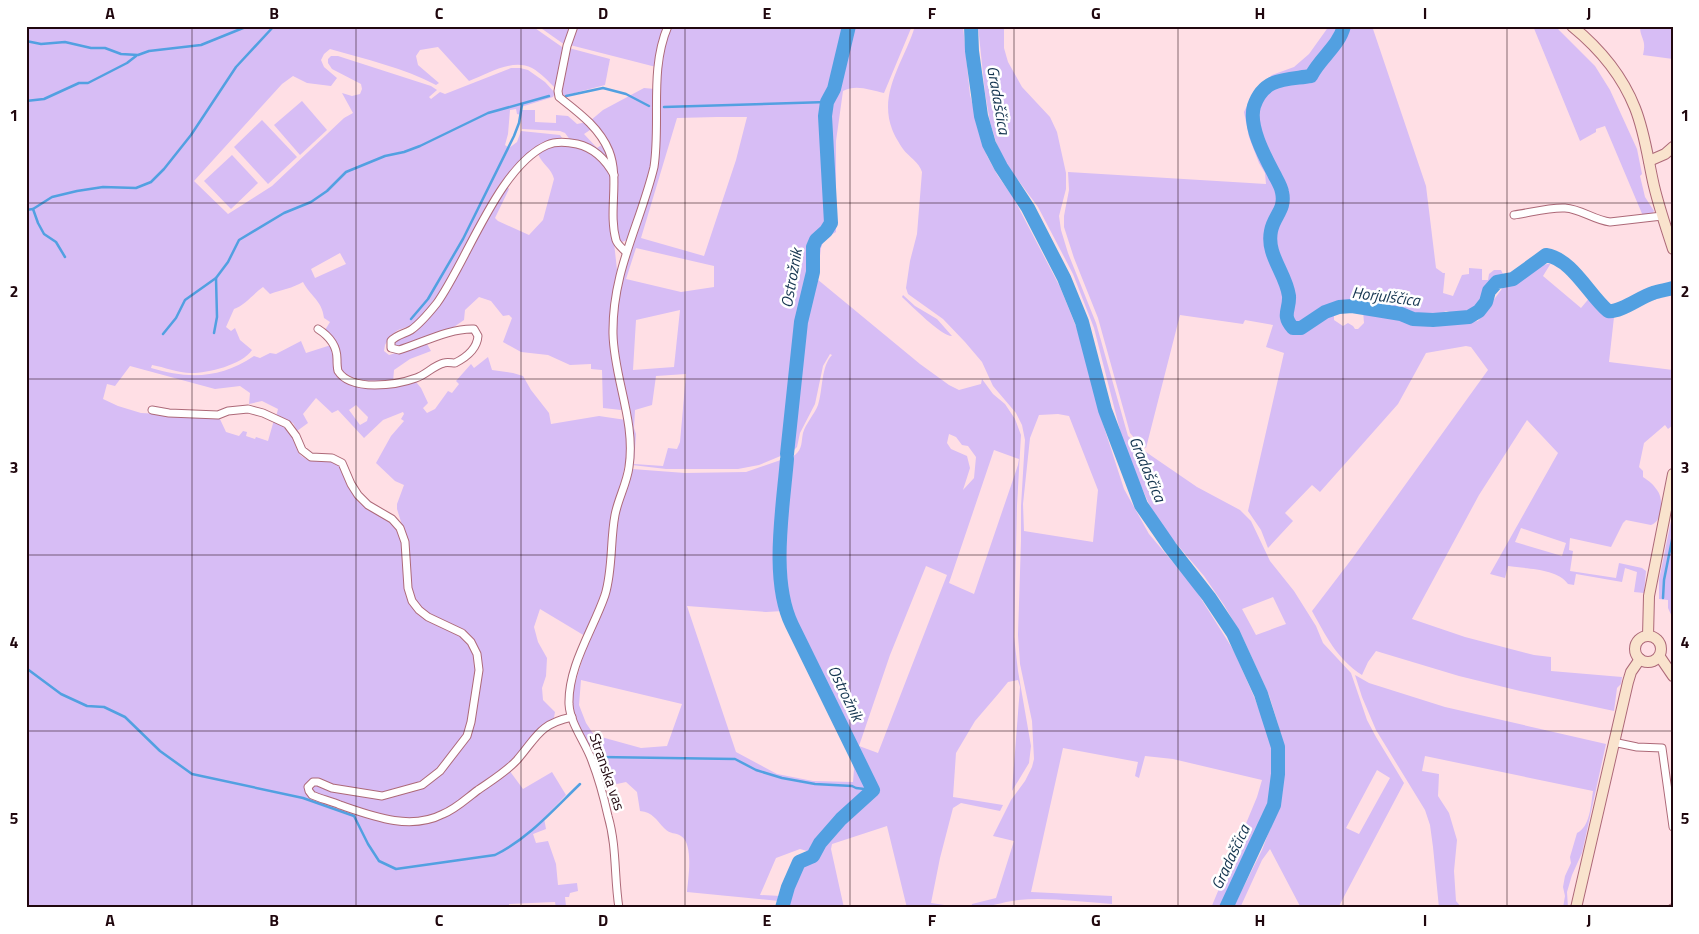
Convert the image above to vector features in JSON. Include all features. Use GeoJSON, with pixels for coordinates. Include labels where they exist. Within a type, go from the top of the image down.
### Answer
{"type":"FeatureCollection","features":[{"type":"Feature","properties":{"kind":"street"},"geometry":{"type":"LineString","coordinates":[[574,26],[567,46],[558,91],[559,97],[589,122],[602,138],[612,160],[616,242],[626,252]]}},
{"type":"Feature","properties":{"kind":"street","name":"Stranska vas"},"geometry":{"type":"LineString","coordinates":[[619,908],[616,891],[616,859],[609,818],[592,761],[572,718],[569,706],[570,691],[575,671],[605,595],[609,576],[615,514],[629,467],[630,436],[626,406],[614,354],[613,331],[619,273],[654,167],[660,50],[668,26]]}},
{"type":"Feature","properties":{"kind":"street"},"geometry":{"type":"LineString","coordinates":[[1572,26],[1597,49],[1618,75],[1634,106],[1640,122],[1662,216],[1673,249]]}},
{"type":"Feature","properties":{"kind":"street"},"geometry":{"type":"LineString","coordinates":[[318,329],[331,340],[334,346],[337,358],[336,366],[340,376],[351,381],[372,385],[396,384],[416,379],[446,362],[455,363],[471,353],[475,348],[478,336],[474,328],[447,334],[399,350],[391,348],[391,341],[418,325],[438,301],[507,182],[536,152],[556,143],[572,143],[589,149],[604,160],[614,175]]}},
{"type":"Feature","properties":{"kind":"street"},"geometry":{"type":"LineString","coordinates":[[1649,161],[1665,154],[1673,147]]}},
{"type":"Feature","properties":{"kind":"street"},"geometry":{"type":"LineString","coordinates":[[1514,215],[1565,208],[1610,222],[1662,216]]}},
{"type":"Feature","properties":{"kind":"street"},"geometry":{"type":"LineString","coordinates":[[152,410],[218,416],[228,411],[248,409],[263,413],[287,424],[296,436],[302,450],[311,457],[332,458],[342,463],[358,495],[368,505],[392,519],[400,528],[405,542],[408,588],[412,601],[428,617],[462,633],[471,642],[477,654],[479,670],[467,736],[440,772],[422,785],[382,796],[346,792],[318,782],[313,782],[308,787],[308,791],[312,795],[386,820],[406,822],[431,819],[444,814],[506,770],[532,739],[546,727],[557,720],[572,718]]}},
{"type":"Feature","properties":{"kind":"street"},"geometry":{"type":"LineString","coordinates":[[1648,636],[1649,596],[1673,474]]}},
{"type":"Feature","properties":{"kind":"street"},"geometry":{"type":"LineString","coordinates":[[1644,637],[1653,637],[1660,643],[1662,652],[1660,656],[1648,663],[1640,659],[1635,651],[1637,642],[1644,637]]}},
{"type":"Feature","properties":{"kind":"street"},"geometry":{"type":"LineString","coordinates":[[1660,656],[1673,676]]}},
{"type":"Feature","properties":{"kind":"street"},"geometry":{"type":"LineString","coordinates":[[1576,908],[1628,682],[1631,672],[1640,659]]}},
{"type":"Feature","properties":{"kind":"street"},"geometry":{"type":"LineString","coordinates":[[1613,742],[1662,748],[1673,827]]}},
{"type":"Feature","properties":{"kind":"shaded area"},"geometry":{"type":"Polygon","coordinates":[[[26,26],[532,26],[565,51],[556,89],[539,72],[524,65],[500,68],[469,81],[438,47],[420,50],[416,56],[418,65],[439,83],[436,85],[398,69],[330,49],[321,60],[324,67],[337,78],[331,86],[307,83],[293,76],[282,84],[194,181],[228,214],[272,186],[344,118],[353,113],[342,93],[352,96],[360,94],[361,84],[332,69],[328,63],[328,59],[331,56],[338,56],[431,86],[437,90],[429,97],[431,99],[440,92],[445,94],[511,68],[528,70],[545,82],[555,93],[553,97],[521,107],[521,110],[535,110],[535,122],[556,123],[556,115],[568,116],[577,124],[587,122],[593,128],[584,134],[597,148],[603,144],[610,159],[608,160],[571,141],[565,133],[560,131],[522,129],[521,115],[517,114],[516,109],[510,110],[505,145],[509,148],[517,142],[521,131],[560,135],[564,141],[516,165],[499,185],[448,280],[421,318],[413,325],[398,330],[390,336],[384,351],[389,355],[427,344],[431,351],[410,359],[394,370],[393,382],[370,382],[343,375],[335,342],[325,330],[330,322],[324,318],[321,307],[303,282],[270,294],[263,287],[234,309],[226,327],[231,331],[235,328],[240,340],[252,350],[241,360],[215,370],[198,373],[181,372],[152,365],[151,368],[178,374],[204,375],[229,369],[254,356],[260,358],[270,353],[276,354],[301,341],[306,353],[331,345],[338,378],[357,385],[376,388],[416,382],[428,403],[423,408],[427,413],[435,409],[448,391],[452,393],[459,384],[456,381],[471,364],[474,368],[488,357],[492,370],[523,376],[531,390],[549,413],[551,424],[599,416],[626,420],[628,450],[606,579],[585,636],[540,609],[534,627],[538,642],[547,658],[546,676],[542,688],[543,700],[555,712],[553,723],[534,740],[509,770],[523,789],[552,772],[566,795],[544,818],[546,829],[533,834],[536,843],[548,841],[556,864],[558,885],[577,883],[578,891],[570,893],[569,897],[565,897],[566,906],[556,908],[555,902],[509,904],[509,908],[26,908],[26,26]],[[340,253],[311,269],[315,278],[346,264],[340,253]],[[130,366],[115,386],[107,384],[103,399],[141,413],[219,417],[226,432],[239,436],[243,431],[247,432],[246,436],[268,441],[274,420],[282,424],[292,434],[297,449],[303,457],[340,465],[356,499],[393,525],[403,550],[407,541],[397,504],[404,485],[395,481],[376,463],[391,436],[404,421],[401,419],[404,414],[403,412],[383,420],[364,438],[338,410],[332,413],[316,398],[303,414],[308,423],[297,431],[293,423],[276,417],[278,409],[262,401],[249,404],[250,393],[240,386],[215,389],[130,366]],[[356,405],[349,410],[360,425],[367,421],[368,417],[356,405]]]}},
{"type":"Feature","properties":{"kind":"shaded area"},"geometry":{"type":"Polygon","coordinates":[[[538,26],[573,26],[565,45],[538,26]]]}},
{"type":"Feature","properties":{"kind":"shaded area"},"geometry":{"type":"Polygon","coordinates":[[[577,26],[666,26],[656,67],[570,45],[577,26]]]}},
{"type":"Feature","properties":{"kind":"shaded area"},"geometry":{"type":"Polygon","coordinates":[[[671,26],[912,26],[884,93],[858,88],[843,91],[836,141],[836,232],[824,239],[817,279],[920,364],[949,385],[959,390],[981,384],[982,379],[993,394],[1005,404],[1015,419],[1021,435],[1017,505],[1014,637],[1031,746],[1029,763],[1012,791],[1020,687],[1018,680],[1008,682],[975,721],[956,753],[953,797],[1003,805],[1000,811],[961,803],[953,808],[931,903],[965,908],[907,908],[887,826],[832,844],[831,849],[844,908],[776,908],[779,901],[687,892],[689,854],[685,840],[681,836],[666,830],[651,815],[640,811],[637,792],[626,782],[617,784],[612,782],[603,787],[594,756],[573,714],[574,687],[583,657],[603,606],[619,512],[632,469],[685,473],[746,472],[795,455],[801,447],[804,429],[818,405],[824,372],[832,355],[830,354],[823,366],[815,404],[800,433],[797,447],[789,455],[783,455],[759,465],[738,469],[666,469],[632,465],[633,433],[616,350],[617,312],[622,273],[650,191],[659,110],[661,56],[671,26]],[[747,117],[677,118],[641,238],[704,256],[736,160],[747,117]],[[636,248],[626,279],[681,292],[714,287],[714,266],[636,248]],[[680,310],[636,320],[633,370],[674,367],[680,310]],[[686,374],[656,376],[652,405],[635,410],[634,464],[663,466],[668,448],[677,449],[680,442],[686,374]],[[949,434],[947,443],[951,449],[967,456],[970,468],[963,490],[974,478],[976,457],[968,446],[962,445],[956,437],[949,434]],[[994,450],[949,583],[974,594],[1019,459],[994,450]],[[926,566],[890,655],[859,746],[878,753],[947,575],[926,566]],[[687,606],[736,752],[777,774],[813,781],[853,782],[854,769],[849,749],[783,611],[766,612],[687,606]],[[581,680],[579,705],[586,723],[594,735],[641,748],[667,746],[682,704],[581,680]],[[800,849],[776,858],[760,895],[781,896],[796,861],[809,855],[807,851],[800,849]]]}},
{"type":"Feature","properties":{"kind":"shaded area"},"geometry":{"type":"Polygon","coordinates":[[[915,26],[963,26],[970,95],[987,156],[1013,197],[1060,287],[1077,329],[1102,421],[1124,489],[1149,534],[1193,586],[1234,651],[1266,727],[1273,754],[1273,782],[1268,806],[1220,908],[1211,908],[1257,797],[1262,780],[1173,759],[1145,756],[1139,778],[1135,776],[1138,762],[1063,748],[1031,892],[1112,896],[1112,904],[1029,899],[971,908],[972,904],[996,898],[1014,841],[993,836],[1011,800],[1025,781],[1034,759],[1032,721],[1020,664],[1018,635],[1021,506],[1025,440],[1022,425],[1016,413],[993,386],[982,362],[943,319],[908,294],[906,288],[917,234],[922,172],[921,168],[903,149],[894,134],[888,102],[894,76],[915,26]],[[1058,414],[1039,415],[1030,438],[1023,504],[1024,531],[1093,542],[1098,490],[1069,416],[1058,414]]]}},
{"type":"Feature","properties":{"kind":"shaded area"},"geometry":{"type":"Polygon","coordinates":[[[978,26],[1004,26],[1004,48],[1008,62],[1022,87],[1050,117],[1057,132],[1066,173],[1066,189],[1059,216],[1061,230],[1068,253],[1096,323],[1128,436],[1143,450],[1197,487],[1240,510],[1251,521],[1270,561],[1294,591],[1316,626],[1323,643],[1351,673],[1367,720],[1404,783],[1338,908],[1301,908],[1270,849],[1262,860],[1240,908],[1233,908],[1262,850],[1276,813],[1283,785],[1284,754],[1278,724],[1269,695],[1242,636],[1224,605],[1204,576],[1163,528],[1149,504],[1125,450],[1094,328],[1073,274],[1038,207],[1007,165],[997,145],[990,122],[978,26]],[[1273,597],[1242,609],[1256,635],[1286,624],[1273,597]],[[1377,770],[1346,828],[1359,834],[1390,778],[1377,770]]]}},
{"type":"Feature","properties":{"kind":"shaded area"},"geometry":{"type":"Polygon","coordinates":[[[1329,26],[1372,26],[1426,186],[1436,268],[1445,273],[1443,293],[1453,296],[1462,275],[1469,274],[1469,268],[1482,269],[1482,280],[1488,280],[1489,274],[1494,270],[1501,270],[1504,276],[1492,283],[1486,290],[1485,298],[1470,313],[1461,315],[1446,311],[1438,315],[1417,317],[1415,322],[1431,327],[1478,321],[1504,286],[1511,285],[1540,266],[1551,263],[1543,276],[1581,308],[1591,296],[1605,315],[1614,317],[1609,362],[1673,370],[1673,425],[1668,429],[1665,425],[1644,443],[1639,467],[1643,471],[1643,477],[1652,484],[1661,499],[1658,519],[1651,525],[1626,520],[1611,547],[1570,538],[1569,550],[1573,551],[1570,571],[1616,578],[1619,563],[1642,568],[1646,571],[1644,593],[1634,592],[1637,572],[1625,568],[1622,582],[1576,574],[1574,585],[1568,584],[1557,575],[1532,569],[1508,566],[1505,578],[1490,574],[1558,453],[1527,420],[1479,495],[1412,619],[1465,637],[1534,655],[1551,657],[1551,671],[1622,677],[1621,684],[1617,688],[1614,711],[1459,676],[1376,651],[1362,675],[1353,669],[1339,654],[1327,638],[1312,611],[1488,370],[1471,347],[1466,346],[1426,353],[1398,404],[1320,492],[1312,485],[1285,513],[1293,521],[1268,548],[1261,530],[1248,511],[1284,353],[1266,347],[1273,325],[1245,320],[1243,324],[1180,315],[1146,448],[1130,433],[1098,318],[1064,227],[1069,190],[1068,172],[1266,184],[1265,173],[1249,137],[1244,112],[1254,91],[1272,75],[1294,67],[1309,54],[1329,26]],[[1342,311],[1334,315],[1334,320],[1343,326],[1348,323],[1355,329],[1358,329],[1364,323],[1363,311],[1342,311]],[[1521,528],[1515,542],[1562,556],[1566,543],[1521,528]]]}},
{"type":"Feature","properties":{"kind":"shaded area"},"geometry":{"type":"Polygon","coordinates":[[[1533,26],[1555,26],[1595,66],[1610,90],[1637,149],[1642,174],[1640,176],[1645,197],[1654,211],[1652,214],[1643,216],[1605,126],[1596,129],[1596,132],[1580,141],[1533,26]]]}},
{"type":"Feature","properties":{"kind":"shaded area"},"geometry":{"type":"Polygon","coordinates":[[[1640,26],[1673,26],[1673,59],[1643,55],[1644,42],[1640,26]]]}},
{"type":"Feature","properties":{"kind":"shaded area"},"geometry":{"type":"Polygon","coordinates":[[[569,48],[610,59],[605,85],[563,96],[561,86],[569,48]]]}},
{"type":"Feature","properties":{"kind":"shaded area"},"geometry":{"type":"Polygon","coordinates":[[[644,88],[655,89],[654,157],[638,211],[627,240],[622,242],[618,232],[616,212],[617,173],[615,160],[590,121],[603,110],[644,88]]]}},
{"type":"Feature","properties":{"kind":"shaded area"},"geometry":{"type":"Polygon","coordinates":[[[302,101],[327,130],[300,155],[274,125],[302,101]]]}},
{"type":"Feature","properties":{"kind":"shaded area"},"geometry":{"type":"Polygon","coordinates":[[[262,120],[297,157],[268,184],[234,147],[262,120]]]}},
{"type":"Feature","properties":{"kind":"shaded area"},"geometry":{"type":"Polygon","coordinates":[[[554,145],[571,145],[588,151],[600,159],[611,174],[612,224],[617,270],[611,322],[623,408],[621,410],[603,408],[602,370],[591,369],[591,364],[570,365],[548,355],[521,352],[503,342],[512,318],[509,315],[503,316],[491,301],[479,297],[465,310],[464,320],[448,331],[397,348],[393,343],[394,340],[424,322],[506,185],[509,189],[495,218],[498,221],[529,235],[543,220],[554,179],[538,154],[554,145]]]}},
{"type":"Feature","properties":{"kind":"shaded area"},"geometry":{"type":"Polygon","coordinates":[[[232,155],[258,183],[231,209],[204,181],[232,155]]]}},
{"type":"Feature","properties":{"kind":"shaded area"},"geometry":{"type":"Polygon","coordinates":[[[903,295],[915,306],[937,319],[952,336],[947,335],[934,326],[902,297],[903,295]]]}},
{"type":"Feature","properties":{"kind":"shaded area"},"geometry":{"type":"Polygon","coordinates":[[[1673,511],[1673,619],[1668,608],[1668,600],[1659,599],[1659,580],[1673,511]]]}},
{"type":"Feature","properties":{"kind":"shaded area"},"geometry":{"type":"Polygon","coordinates":[[[1355,675],[1369,683],[1445,707],[1606,744],[1582,853],[1567,892],[1568,908],[1563,908],[1565,876],[1571,863],[1570,857],[1577,833],[1585,826],[1587,821],[1593,791],[1425,756],[1422,771],[1439,774],[1438,796],[1449,813],[1457,840],[1454,871],[1456,901],[1462,908],[1439,908],[1430,825],[1425,810],[1376,730],[1355,675]]]}},
{"type":"Feature","properties":{"kind":"waterway"},"geometry":{"type":"LineString","coordinates":[[26,41],[41,44],[65,42],[91,48],[105,48],[121,54],[138,55],[149,51],[201,45],[248,26]]}},
{"type":"Feature","properties":{"kind":"waterway"},"geometry":{"type":"LineString","coordinates":[[65,257],[56,242],[44,234],[33,209],[52,197],[77,191],[103,187],[136,188],[151,182],[191,135],[236,67],[274,26]]}},
{"type":"Feature","properties":{"kind":"waterway","name":"Ostrožnik"},"geometry":{"type":"LineString","coordinates":[[787,454],[801,322],[813,272],[813,247],[816,240],[826,231],[831,223],[825,116],[827,102],[834,89],[849,26]]}},
{"type":"Feature","properties":{"kind":"waterway","name":"Gradaščica"},"geometry":{"type":"LineString","coordinates":[[971,26],[972,51],[981,116],[989,144],[1001,167],[1028,208],[1064,278],[1082,322],[1105,410],[1141,505],[1170,547],[1209,597],[1233,633],[1261,694],[1278,747],[1278,774],[1274,805],[1226,908]]}},
{"type":"Feature","properties":{"kind":"waterway","name":"Horjulščica"},"geometry":{"type":"LineString","coordinates":[[1344,26],[1338,40],[1311,76],[1285,80],[1270,85],[1258,97],[1254,106],[1253,123],[1255,132],[1282,192],[1281,208],[1272,225],[1270,240],[1271,248],[1287,288],[1289,296],[1287,319],[1293,328],[1301,328],[1325,312],[1339,307],[1352,306],[1401,314],[1413,319],[1433,320],[1469,317],[1479,311],[1486,302],[1489,291],[1497,282],[1513,279],[1546,255],[1564,263],[1572,270],[1608,311],[1618,310],[1655,292],[1673,288]]}},
{"type":"Feature","properties":{"kind":"waterway"},"geometry":{"type":"LineString","coordinates":[[26,101],[44,99],[79,83],[88,83],[127,63],[136,56]]}},
{"type":"Feature","properties":{"kind":"waterway"},"geometry":{"type":"LineString","coordinates":[[566,96],[603,88],[626,94],[649,106]]}},
{"type":"Feature","properties":{"kind":"waterway"},"geometry":{"type":"LineString","coordinates":[[163,334],[176,318],[185,300],[216,278],[228,262],[239,240],[284,213],[311,202],[327,191],[346,172],[385,156],[420,146],[488,113],[549,96]]}},
{"type":"Feature","properties":{"kind":"waterway"},"geometry":{"type":"LineString","coordinates":[[664,107],[827,102]]}},
{"type":"Feature","properties":{"kind":"waterway"},"geometry":{"type":"LineString","coordinates":[[411,319],[428,299],[463,239],[514,136],[519,123],[522,105]]}},
{"type":"Feature","properties":{"kind":"waterway"},"geometry":{"type":"LineString","coordinates":[[26,210],[33,209]]}},
{"type":"Feature","properties":{"kind":"waterway"},"geometry":{"type":"LineString","coordinates":[[214,333],[217,317],[216,278]]}},
{"type":"Feature","properties":{"kind":"waterway","name":"Ostrožnik"},"geometry":{"type":"LineString","coordinates":[[782,908],[788,887],[799,862],[813,856],[820,843],[841,819],[873,790],[785,607],[781,587],[780,544],[787,459]]}},
{"type":"Feature","properties":{"kind":"waterway"},"geometry":{"type":"LineString","coordinates":[[1663,598],[1664,580],[1673,535]]}},
{"type":"Feature","properties":{"kind":"waterway"},"geometry":{"type":"LineString","coordinates":[[26,668],[61,694],[87,706],[104,707],[125,717],[160,751],[192,774],[303,798],[354,816],[379,861],[396,869],[495,855],[530,832],[580,784]]}},
{"type":"Feature","properties":{"kind":"waterway"},"geometry":{"type":"LineString","coordinates":[[600,757],[735,759],[756,770],[782,778],[815,784],[852,786],[873,790]]}}]}
